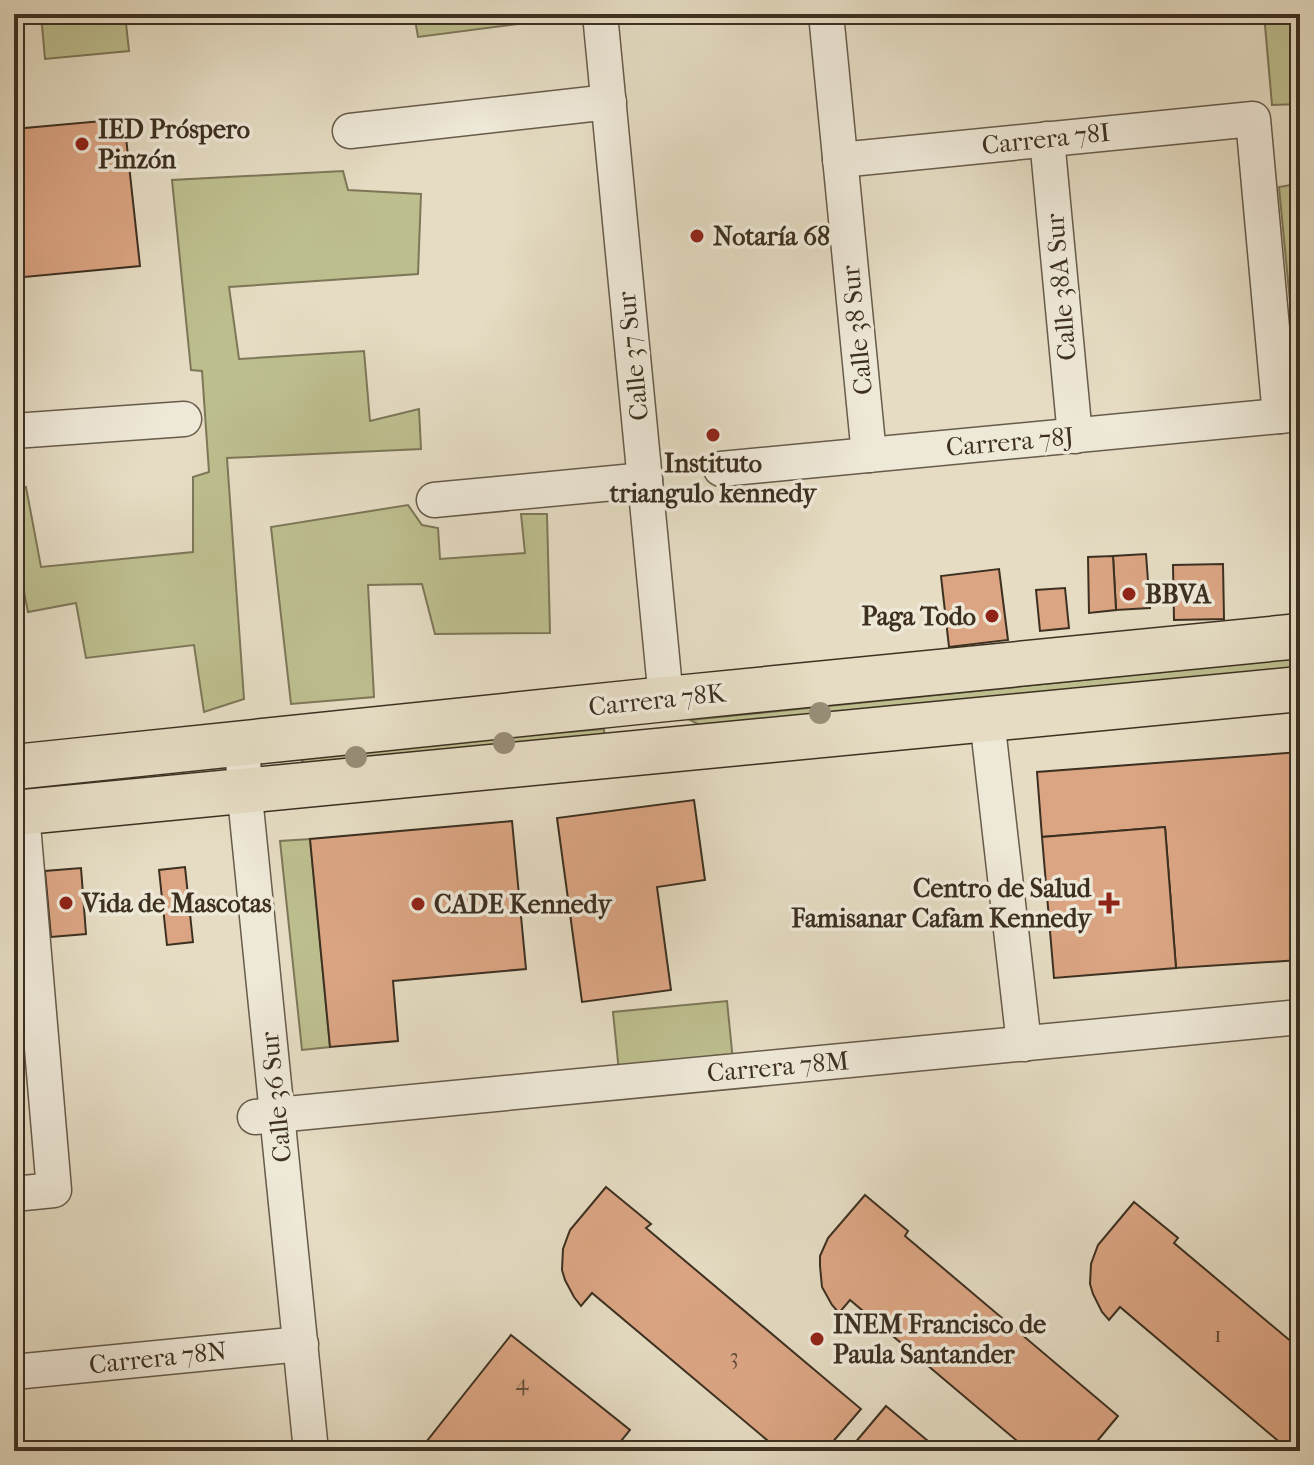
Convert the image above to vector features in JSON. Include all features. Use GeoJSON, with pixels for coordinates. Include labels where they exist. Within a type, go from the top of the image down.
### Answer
{"type":"FeatureCollection","features":[{"type":"Feature","properties":{"kind":"main road","name":"Carrera 78K"},"geometry":{"type":"LineString","coordinates":[[15,761],[230,744],[1300,636]]}},
{"type":"Feature","properties":{"kind":"main road","name":"Carrera 78K"},"geometry":{"type":"LineString","coordinates":[[18,813],[1300,689]]}},
{"type":"Feature","properties":{"kind":"main road"},"geometry":{"type":"LineString","coordinates":[[666,699],[672,715],[683,729],[697,740],[714,746]]}},
{"type":"Feature","properties":{"kind":"street","name":"Calle 37 Sur"},"geometry":{"type":"LineString","coordinates":[[600,14],[666,699]]}},
{"type":"Feature","properties":{"kind":"street","name":"Calle 38 Sur"},"geometry":{"type":"LineString","coordinates":[[826,14],[869,455]]}},
{"type":"Feature","properties":{"kind":"street"},"geometry":{"type":"LineString","coordinates":[[350,131],[609,102]]}},
{"type":"Feature","properties":{"kind":"street","name":"Carrera 78I"},"geometry":{"type":"LineString","coordinates":[[840,160],[1253,119],[1290,415]]}},
{"type":"Feature","properties":{"kind":"street","name":"Calle 38A Sur"},"geometry":{"type":"LineString","coordinates":[[1047,139],[1075,436]]}},
{"type":"Feature","properties":{"kind":"street","name":"Carrera 78J"},"geometry":{"type":"LineString","coordinates":[[721,469],[1290,415]]}},
{"type":"Feature","properties":{"kind":"street"},"geometry":{"type":"LineString","coordinates":[[14,431],[184,419]]}},
{"type":"Feature","properties":{"kind":"street"},"geometry":{"type":"LineString","coordinates":[[434,500],[645,480]]}},
{"type":"Feature","properties":{"kind":"street"},"geometry":{"type":"LineString","coordinates":[[987,719],[1024,1044]]}},
{"type":"Feature","properties":{"kind":"street","name":"Calle 36 Sur"},"geometry":{"type":"LineString","coordinates":[[230,744],[289,1345],[288,1451]]}},
{"type":"Feature","properties":{"kind":"street"},"geometry":{"type":"LineString","coordinates":[[14,1194],[54,1190],[27,1028],[18,813]]}},
{"type":"Feature","properties":{"kind":"street","name":"Carrera 78M"},"geometry":{"type":"LineString","coordinates":[[267,1116],[1300,1017]]}},
{"type":"Feature","properties":{"kind":"street","name":"Calle 36 Sur"},"geometry":{"type":"LineString","coordinates":[[289,1345],[311,1451]]}},
{"type":"Feature","properties":{"kind":"street","name":"Carrera 78N"},"geometry":{"type":"LineString","coordinates":[[14,1372],[289,1345]]}},
{"type":"Feature","properties":{"kind":"green space"},"geometry":{"type":"Polygon","coordinates":[[[41,14],[125,14],[129,51],[45,59],[41,14]]]}},
{"type":"Feature","properties":{"kind":"green space"},"geometry":{"type":"Polygon","coordinates":[[[414,14],[548,14],[548,20],[418,37],[414,14]]]}},
{"type":"Feature","properties":{"kind":"green space"},"geometry":{"type":"Polygon","coordinates":[[[1264,14],[1300,14],[1300,104],[1272,105],[1264,14]]]}},
{"type":"Feature","properties":{"kind":"green space"},"geometry":{"type":"Polygon","coordinates":[[[343,171],[348,190],[421,194],[418,274],[229,287],[239,359],[364,351],[370,421],[419,409],[421,449],[227,458],[244,699],[204,712],[194,645],[86,658],[76,603],[28,612],[14,542],[14,488],[26,487],[41,567],[193,552],[193,477],[209,472],[202,371],[191,370],[172,180],[343,171]]]}},
{"type":"Feature","properties":{"kind":"green space"},"geometry":{"type":"Polygon","coordinates":[[[1296,184],[1300,188],[1299,396],[1279,187],[1296,184]]]}},
{"type":"Feature","properties":{"kind":"green space"},"geometry":{"type":"Polygon","coordinates":[[[408,505],[422,525],[438,528],[440,559],[525,553],[521,514],[547,514],[550,633],[435,634],[422,584],[368,585],[374,697],[291,704],[271,527],[408,505]]]}},
{"type":"Feature","properties":{"kind":"green space"},"geometry":{"type":"Polygon","coordinates":[[[1300,658],[1300,681],[720,736],[690,720],[1300,658]]]}},
{"type":"Feature","properties":{"kind":"green space"},"geometry":{"type":"Polygon","coordinates":[[[604,729],[605,747],[303,775],[302,755],[604,729]]]}},
{"type":"Feature","properties":{"kind":"green space"},"geometry":{"type":"Polygon","coordinates":[[[310,839],[330,1047],[302,1050],[280,841],[310,839]]]}},
{"type":"Feature","properties":{"kind":"green space"},"geometry":{"type":"Polygon","coordinates":[[[727,1001],[733,1061],[619,1072],[613,1012],[727,1001]]]}},
{"type":"Feature","properties":{"kind":"building"},"geometry":{"type":"Polygon","coordinates":[[[124,119],[140,266],[14,278],[14,129],[124,119]]]}},
{"type":"Feature","properties":{"kind":"building"},"geometry":{"type":"Polygon","coordinates":[[[1146,554],[1150,608],[1116,610],[1113,556],[1146,554]]]}},
{"type":"Feature","properties":{"kind":"building"},"geometry":{"type":"Polygon","coordinates":[[[1113,556],[1116,610],[1089,613],[1088,557],[1113,556]]]}},
{"type":"Feature","properties":{"kind":"building"},"geometry":{"type":"Polygon","coordinates":[[[1223,564],[1224,619],[1174,620],[1173,565],[1223,564]]]}},
{"type":"Feature","properties":{"kind":"building"},"geometry":{"type":"Polygon","coordinates":[[[999,569],[1008,640],[949,647],[941,576],[999,569]]]}},
{"type":"Feature","properties":{"kind":"building"},"geometry":{"type":"Polygon","coordinates":[[[1065,588],[1069,628],[1040,631],[1036,590],[1065,588]]]}},
{"type":"Feature","properties":{"kind":"building"},"geometry":{"type":"Polygon","coordinates":[[[1300,752],[1300,960],[1176,968],[1165,827],[1042,837],[1037,772],[1300,752]]]}},
{"type":"Feature","properties":{"kind":"building"},"geometry":{"type":"Polygon","coordinates":[[[694,800],[705,880],[657,887],[671,990],[582,1002],[557,818],[694,800]]]}},
{"type":"Feature","properties":{"kind":"building","name":"CADE Kennedy"},"geometry":{"type":"Polygon","coordinates":[[[512,821],[526,969],[393,981],[398,1041],[330,1047],[310,839],[512,821]]]}},
{"type":"Feature","properties":{"kind":"building","name":"Centro de Salud Famisanar Cafam Kennedy"},"geometry":{"type":"Polygon","coordinates":[[[1165,827],[1176,968],[1054,978],[1042,837],[1165,827]]]}},
{"type":"Feature","properties":{"kind":"building"},"geometry":{"type":"Polygon","coordinates":[[[185,867],[193,942],[167,945],[159,870],[185,867]]]}},
{"type":"Feature","properties":{"kind":"building","name":"Vida de Mascotas"},"geometry":{"type":"Polygon","coordinates":[[[81,868],[86,934],[51,937],[45,871],[81,868]]]}},
{"type":"Feature","properties":{"kind":"building"},"geometry":{"type":"Polygon","coordinates":[[[606,1187],[651,1224],[646,1228],[861,1409],[825,1451],[780,1451],[592,1293],[581,1306],[565,1280],[563,1249],[570,1230],[606,1187]]]}},
{"type":"Feature","properties":{"kind":"building"},"geometry":{"type":"Polygon","coordinates":[[[865,1195],[908,1231],[905,1236],[1118,1416],[1089,1451],[1029,1451],[850,1300],[839,1313],[832,1305],[822,1287],[820,1256],[828,1238],[865,1195]]]}},
{"type":"Feature","properties":{"kind":"building"},"geometry":{"type":"Polygon","coordinates":[[[1134,1202],[1178,1238],[1174,1243],[1300,1349],[1300,1451],[1290,1451],[1120,1307],[1109,1320],[1102,1312],[1090,1284],[1091,1264],[1098,1245],[1134,1202]]]}},
{"type":"Feature","properties":{"kind":"building"},"geometry":{"type":"Polygon","coordinates":[[[511,1335],[630,1430],[613,1451],[419,1451],[511,1335]]]}},
{"type":"Feature","properties":{"kind":"building"},"geometry":{"type":"Polygon","coordinates":[[[886,1406],[940,1451],[848,1451],[886,1406]]]}},
{"type":"Feature","properties":{"kind":"place","name":"IED Próspero Pinzón"},"geometry":{"type":"Point","coordinates":[82,144]}},
{"type":"Feature","properties":{"kind":"place","name":"Notaría 68"},"geometry":{"type":"Point","coordinates":[697,236]}},
{"type":"Feature","properties":{"kind":"place","name":"Instituto triangulo kennedy"},"geometry":{"type":"Point","coordinates":[713,435]}},
{"type":"Feature","properties":{"kind":"place","name":"BBVA"},"geometry":{"type":"Point","coordinates":[1129,594]}},
{"type":"Feature","properties":{"kind":"place","name":"Paga Todo"},"geometry":{"type":"Point","coordinates":[992,616]}},
{"type":"Feature","properties":{"kind":"place","name":"Vida de Mascotas"},"geometry":{"type":"Point","coordinates":[66,903]}},
{"type":"Feature","properties":{"kind":"place","name":"Centro de Salud Famisanar Cafam Kennedy"},"geometry":{"type":"Point","coordinates":[1109,903]}},
{"type":"Feature","properties":{"kind":"place","name":"CADE Kennedy"},"geometry":{"type":"Point","coordinates":[418,904]}},
{"type":"Feature","properties":{"kind":"place","name":"INEM Francisco de Paula Santander"},"geometry":{"type":"Point","coordinates":[817,1339]}}]}
